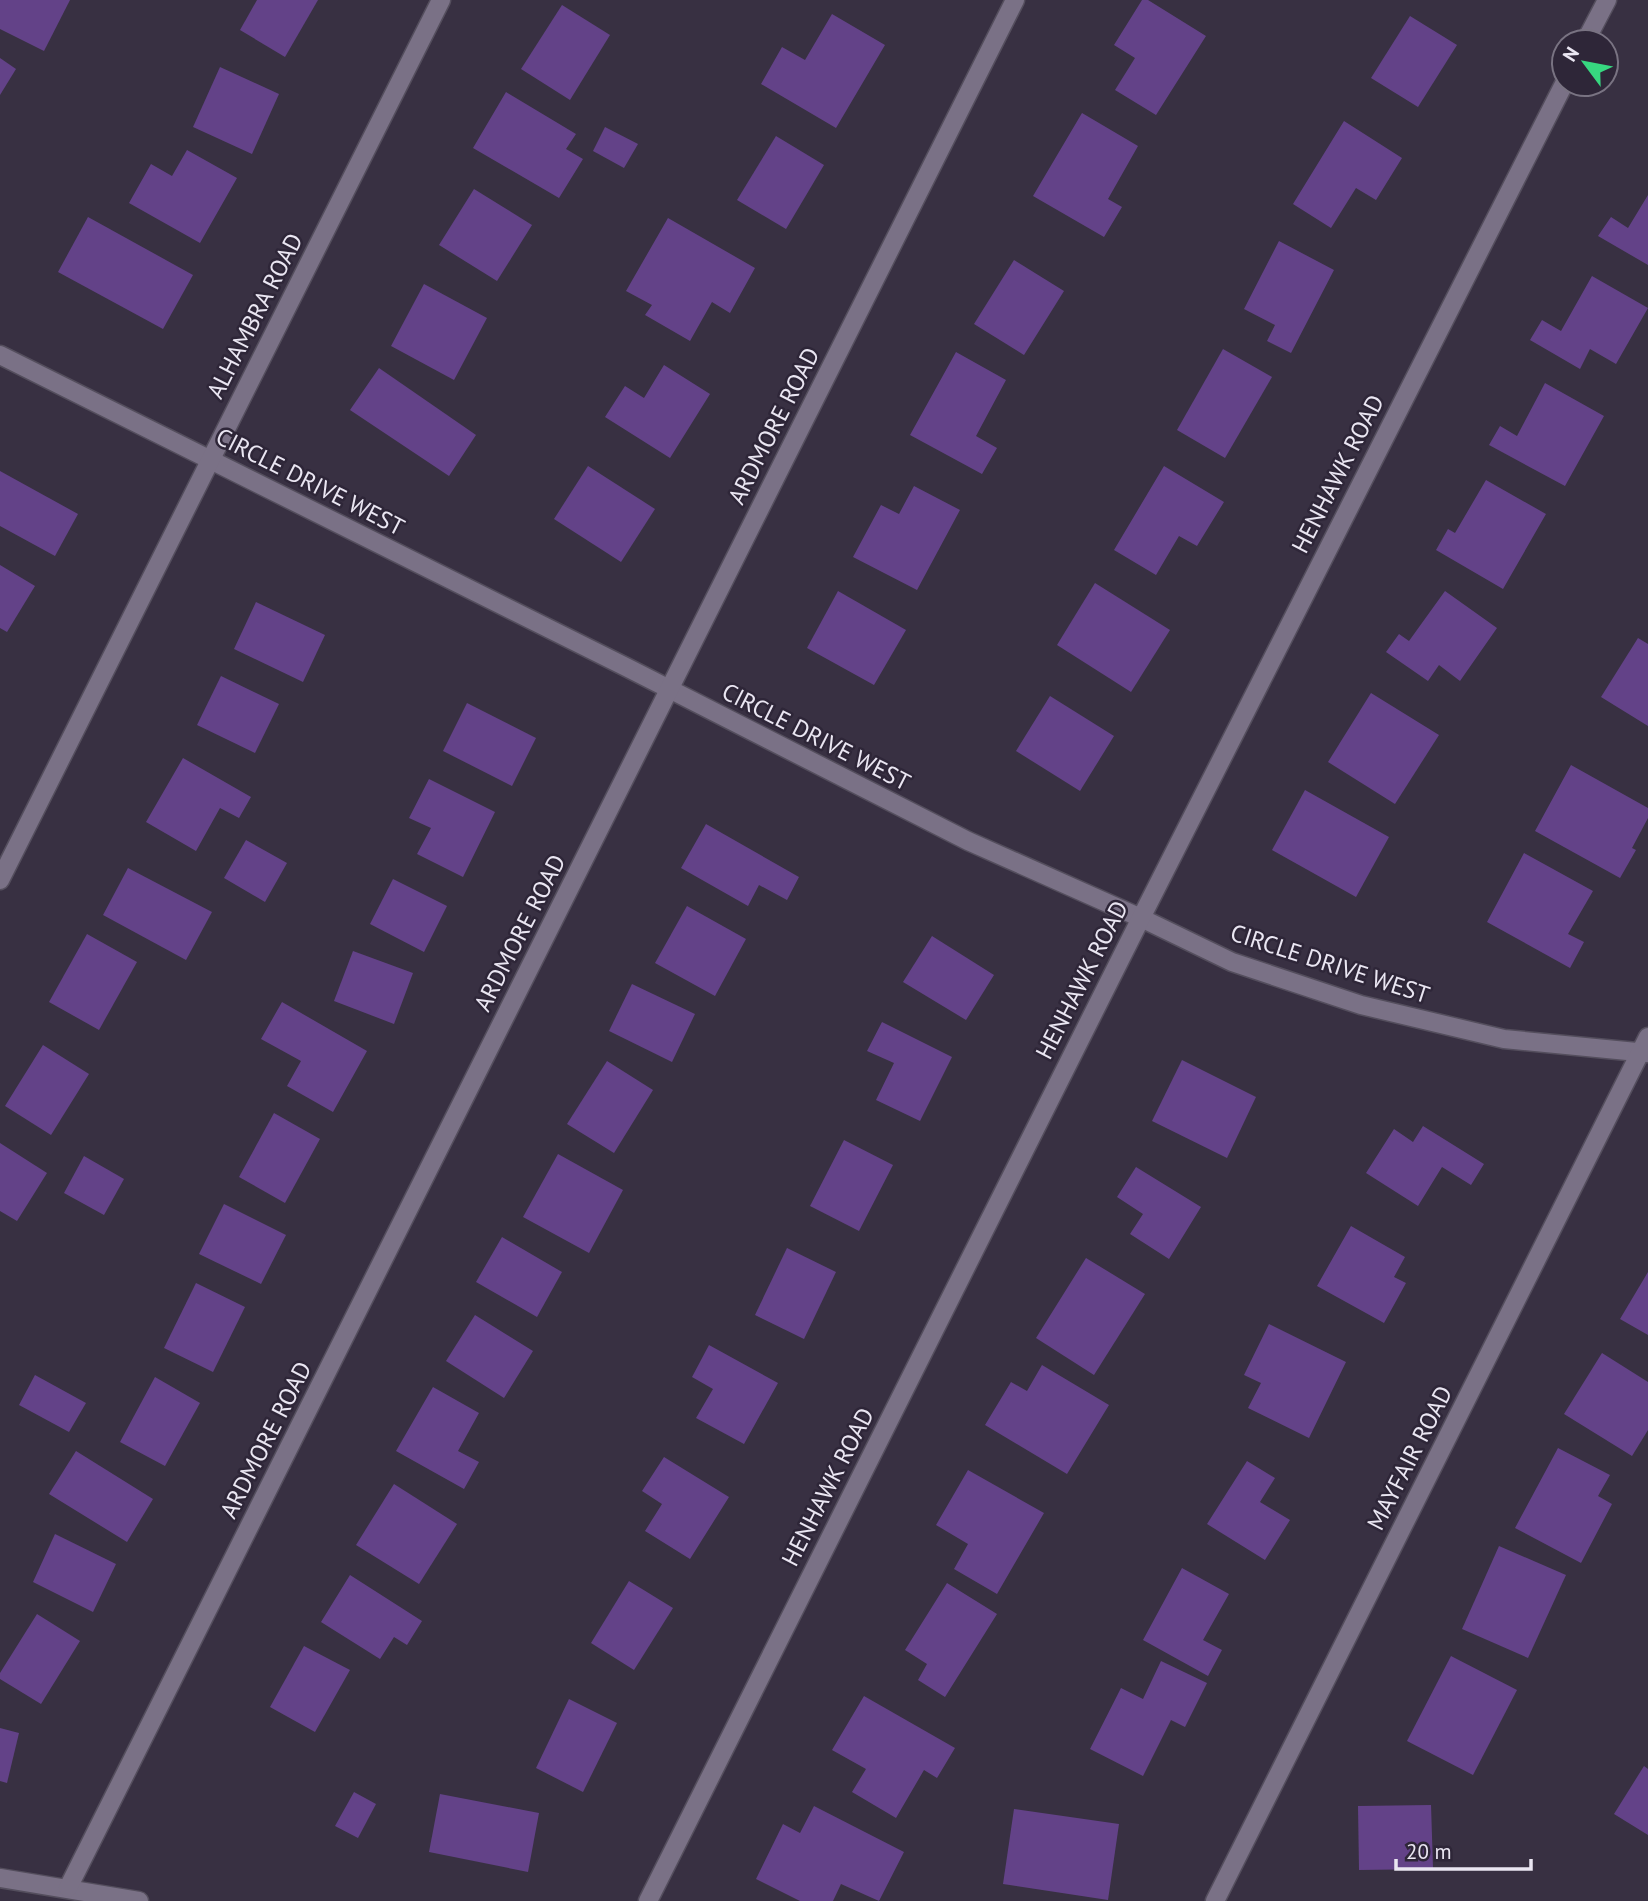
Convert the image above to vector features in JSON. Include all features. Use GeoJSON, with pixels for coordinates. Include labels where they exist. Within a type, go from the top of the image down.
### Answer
{"type":"FeatureCollection","features":[{"type":"Feature","properties":{"kind":"street","name":"ALHAMBRA ROAD"},"geometry":{"type":"LineString","coordinates":[[0,880],[441,0]]}},
{"type":"Feature","properties":{"kind":"street","name":"ARDMORE ROAD"},"geometry":{"type":"LineString","coordinates":[[68,1888],[1015,0]]}},
{"type":"Feature","properties":{"kind":"street"},"geometry":{"type":"LineString","coordinates":[[1592,28],[1606,0]]}},
{"type":"Feature","properties":{"kind":"street","name":"HENHAWK ROAD"},"geometry":{"type":"LineString","coordinates":[[648,1901],[1140,918],[1557,98]]}},
{"type":"Feature","properties":{"kind":"street","name":"CIRCLE DRIVE WEST"},"geometry":{"type":"LineString","coordinates":[[0,355],[670,689],[968,841],[1232,962],[1361,1005],[1504,1039],[1645,1048]]}},
{"type":"Feature","properties":{"kind":"street","name":"MAYFAIR ROAD"},"geometry":{"type":"LineString","coordinates":[[1215,1901],[1645,1048]]}},
{"type":"Feature","properties":{"kind":"street"},"geometry":{"type":"LineString","coordinates":[[0,1878],[139,1901]]}},
{"type":"Feature","properties":{"kind":"building"},"geometry":{"type":"Polygon","coordinates":[[[0,0],[70,0],[44,51],[0,29],[0,0]]]}},
{"type":"Feature","properties":{"kind":"building"},"geometry":{"type":"Polygon","coordinates":[[[257,0],[318,0],[285,57],[240,30],[257,0]]]}},
{"type":"Feature","properties":{"kind":"building"},"geometry":{"type":"Polygon","coordinates":[[[1142,0],[1148,0],[1206,36],[1156,115],[1115,90],[1135,58],[1114,45],[1142,0]]]}},
{"type":"Feature","properties":{"kind":"building"},"geometry":{"type":"Polygon","coordinates":[[[562,5],[610,35],[570,100],[521,69],[562,5]]]}},
{"type":"Feature","properties":{"kind":"building"},"geometry":{"type":"Polygon","coordinates":[[[832,14],[885,45],[836,128],[761,84],[782,47],[805,60],[832,14]]]}},
{"type":"Feature","properties":{"kind":"building"},"geometry":{"type":"Polygon","coordinates":[[[1410,16],[1457,45],[1418,107],[1371,78],[1410,16]]]}},
{"type":"Feature","properties":{"kind":"building"},"geometry":{"type":"Polygon","coordinates":[[[0,58],[16,69],[0,95],[0,58]]]}},
{"type":"Feature","properties":{"kind":"building"},"geometry":{"type":"Polygon","coordinates":[[[220,67],[279,94],[252,154],[193,127],[220,67]]]}},
{"type":"Feature","properties":{"kind":"building"},"geometry":{"type":"Polygon","coordinates":[[[506,92],[576,134],[566,149],[583,159],[559,198],[473,148],[506,92]]]}},
{"type":"Feature","properties":{"kind":"building"},"geometry":{"type":"Polygon","coordinates":[[[1082,113],[1138,146],[1108,199],[1122,207],[1104,237],[1033,196],[1082,113]]]}},
{"type":"Feature","properties":{"kind":"building"},"geometry":{"type":"Polygon","coordinates":[[[1344,121],[1402,158],[1376,200],[1356,188],[1331,228],[1293,204],[1344,121]]]}},
{"type":"Feature","properties":{"kind":"building"},"geometry":{"type":"Polygon","coordinates":[[[605,127],[638,144],[624,168],[593,151],[605,127]]]}},
{"type":"Feature","properties":{"kind":"building"},"geometry":{"type":"Polygon","coordinates":[[[776,136],[824,165],[786,229],[737,200],[776,136]]]}},
{"type":"Feature","properties":{"kind":"building"},"geometry":{"type":"Polygon","coordinates":[[[187,150],[237,178],[200,243],[129,203],[151,164],[172,176],[187,150]]]}},
{"type":"Feature","properties":{"kind":"building"},"geometry":{"type":"Polygon","coordinates":[[[474,189],[532,225],[497,281],[439,245],[474,189]]]}},
{"type":"Feature","properties":{"kind":"building"},"geometry":{"type":"Polygon","coordinates":[[[1648,195],[1648,265],[1598,236],[1611,217],[1628,228],[1648,195]]]}},
{"type":"Feature","properties":{"kind":"building"},"geometry":{"type":"Polygon","coordinates":[[[88,217],[193,275],[163,329],[58,272],[88,217]]]}},
{"type":"Feature","properties":{"kind":"building"},"geometry":{"type":"Polygon","coordinates":[[[668,218],[755,268],[730,313],[712,302],[690,341],[645,315],[652,305],[626,291],[668,218]]]}},
{"type":"Feature","properties":{"kind":"building"},"geometry":{"type":"Polygon","coordinates":[[[1279,241],[1334,270],[1291,353],[1267,341],[1275,325],[1244,309],[1279,241]]]}},
{"type":"Feature","properties":{"kind":"building"},"geometry":{"type":"Polygon","coordinates":[[[1014,260],[1064,291],[1024,355],[974,324],[1014,260]]]}},
{"type":"Feature","properties":{"kind":"building"},"geometry":{"type":"Polygon","coordinates":[[[1592,276],[1648,308],[1616,364],[1590,349],[1580,369],[1530,340],[1542,320],[1561,331],[1592,276]]]}},
{"type":"Feature","properties":{"kind":"building"},"geometry":{"type":"Polygon","coordinates":[[[424,284],[487,318],[454,380],[391,346],[424,284]]]}},
{"type":"Feature","properties":{"kind":"building"},"geometry":{"type":"Polygon","coordinates":[[[1223,349],[1272,377],[1225,458],[1177,430],[1223,349]]]}},
{"type":"Feature","properties":{"kind":"building"},"geometry":{"type":"Polygon","coordinates":[[[956,352],[1006,380],[976,436],[997,448],[982,474],[910,435],[956,352]]]}},
{"type":"Feature","properties":{"kind":"building"},"geometry":{"type":"Polygon","coordinates":[[[664,365],[710,394],[670,458],[605,417],[625,386],[644,398],[664,365]]]}},
{"type":"Feature","properties":{"kind":"building"},"geometry":{"type":"Polygon","coordinates":[[[379,368],[476,435],[449,476],[350,410],[379,368]]]}},
{"type":"Feature","properties":{"kind":"building"},"geometry":{"type":"Polygon","coordinates":[[[1545,383],[1604,416],[1565,486],[1489,445],[1500,426],[1517,436],[1545,383]]]}},
{"type":"Feature","properties":{"kind":"building"},"geometry":{"type":"Polygon","coordinates":[[[588,466],[655,509],[621,562],[554,519],[588,466]]]}},
{"type":"Feature","properties":{"kind":"building"},"geometry":{"type":"Polygon","coordinates":[[[1164,466],[1224,502],[1197,546],[1179,536],[1156,575],[1114,550],[1164,466]]]}},
{"type":"Feature","properties":{"kind":"building"},"geometry":{"type":"Polygon","coordinates":[[[0,471],[78,514],[55,556],[0,526],[0,471]]]}},
{"type":"Feature","properties":{"kind":"building"},"geometry":{"type":"Polygon","coordinates":[[[1486,480],[1546,514],[1503,589],[1436,550],[1448,529],[1455,533],[1486,480]]]}},
{"type":"Feature","properties":{"kind":"building"},"geometry":{"type":"Polygon","coordinates":[[[914,486],[960,510],[917,590],[853,557],[881,505],[899,514],[914,486]]]}},
{"type":"Feature","properties":{"kind":"building"},"geometry":{"type":"Polygon","coordinates":[[[0,565],[35,586],[7,632],[0,628],[0,565]]]}},
{"type":"Feature","properties":{"kind":"building"},"geometry":{"type":"Polygon","coordinates":[[[1095,583],[1170,630],[1131,692],[1057,645],[1095,583]]]}},
{"type":"Feature","properties":{"kind":"building"},"geometry":{"type":"Polygon","coordinates":[[[838,591],[906,630],[874,685],[807,648],[838,591]]]}},
{"type":"Feature","properties":{"kind":"building"},"geometry":{"type":"Polygon","coordinates":[[[1445,591],[1497,628],[1460,681],[1439,665],[1428,681],[1386,652],[1399,634],[1409,641],[1445,591]]]}},
{"type":"Feature","properties":{"kind":"building"},"geometry":{"type":"Polygon","coordinates":[[[256,602],[325,635],[303,682],[234,649],[256,602]]]}},
{"type":"Feature","properties":{"kind":"building"},"geometry":{"type":"Polygon","coordinates":[[[1638,638],[1648,644],[1648,726],[1601,697],[1638,638]]]}},
{"type":"Feature","properties":{"kind":"building"},"geometry":{"type":"Polygon","coordinates":[[[221,676],[279,704],[255,753],[197,725],[221,676]]]}},
{"type":"Feature","properties":{"kind":"building"},"geometry":{"type":"Polygon","coordinates":[[[1371,693],[1439,735],[1395,804],[1328,762],[1371,693]]]}},
{"type":"Feature","properties":{"kind":"building"},"geometry":{"type":"Polygon","coordinates":[[[1050,696],[1114,736],[1080,791],[1016,751],[1050,696]]]}},
{"type":"Feature","properties":{"kind":"building"},"geometry":{"type":"Polygon","coordinates":[[[467,703],[536,738],[512,786],[443,751],[467,703]]]}},
{"type":"Feature","properties":{"kind":"building"},"geometry":{"type":"Polygon","coordinates":[[[183,758],[251,797],[239,818],[220,808],[196,851],[146,822],[183,758]]]}},
{"type":"Feature","properties":{"kind":"building"},"geometry":{"type":"Polygon","coordinates":[[[1571,765],[1648,808],[1648,818],[1632,848],[1636,850],[1620,878],[1535,831],[1571,765]]]}},
{"type":"Feature","properties":{"kind":"building"},"geometry":{"type":"Polygon","coordinates":[[[429,779],[495,812],[463,877],[417,854],[431,828],[409,818],[429,779]]]}},
{"type":"Feature","properties":{"kind":"building"},"geometry":{"type":"Polygon","coordinates":[[[1305,790],[1389,837],[1356,897],[1272,850],[1305,790]]]}},
{"type":"Feature","properties":{"kind":"building"},"geometry":{"type":"Polygon","coordinates":[[[706,824],[799,877],[787,900],[759,885],[748,906],[681,868],[706,824]]]}},
{"type":"Feature","properties":{"kind":"building"},"geometry":{"type":"Polygon","coordinates":[[[246,840],[287,863],[265,902],[224,878],[246,840]]]}},
{"type":"Feature","properties":{"kind":"building"},"geometry":{"type":"Polygon","coordinates":[[[1524,853],[1593,891],[1568,934],[1584,942],[1570,968],[1487,922],[1524,853]]]}},
{"type":"Feature","properties":{"kind":"building"},"geometry":{"type":"Polygon","coordinates":[[[128,868],[212,912],[186,960],[103,915],[128,868]]]}},
{"type":"Feature","properties":{"kind":"building"},"geometry":{"type":"Polygon","coordinates":[[[393,879],[447,906],[424,952],[370,924],[393,879]]]}},
{"type":"Feature","properties":{"kind":"building"},"geometry":{"type":"Polygon","coordinates":[[[687,906],[746,939],[715,996],[655,963],[687,906]]]}},
{"type":"Feature","properties":{"kind":"building"},"geometry":{"type":"Polygon","coordinates":[[[87,934],[137,962],[99,1030],[49,1002],[87,934]]]}},
{"type":"Feature","properties":{"kind":"building"},"geometry":{"type":"Polygon","coordinates":[[[932,936],[994,975],[966,1020],[903,982],[932,936]]]}},
{"type":"Feature","properties":{"kind":"building"},"geometry":{"type":"Polygon","coordinates":[[[353,951],[413,973],[394,1024],[334,1001],[353,951]]]}},
{"type":"Feature","properties":{"kind":"building"},"geometry":{"type":"Polygon","coordinates":[[[632,984],[695,1014],[672,1062],[609,1031],[632,984]]]}},
{"type":"Feature","properties":{"kind":"building"},"geometry":{"type":"Polygon","coordinates":[[[282,1002],[367,1051],[333,1112],[287,1086],[301,1061],[261,1039],[282,1002]]]}},
{"type":"Feature","properties":{"kind":"building"},"geometry":{"type":"Polygon","coordinates":[[[882,1022],[952,1057],[920,1121],[876,1100],[894,1063],[867,1051],[882,1022]]]}},
{"type":"Feature","properties":{"kind":"building"},"geometry":{"type":"Polygon","coordinates":[[[43,1045],[89,1074],[51,1135],[5,1106],[43,1045]]]}},
{"type":"Feature","properties":{"kind":"building"},"geometry":{"type":"Polygon","coordinates":[[[1182,1060],[1256,1097],[1227,1158],[1152,1121],[1182,1060]]]}},
{"type":"Feature","properties":{"kind":"building"},"geometry":{"type":"Polygon","coordinates":[[[607,1061],[653,1090],[614,1153],[567,1124],[607,1061]]]}},
{"type":"Feature","properties":{"kind":"building"},"geometry":{"type":"Polygon","coordinates":[[[274,1113],[320,1139],[285,1203],[239,1177],[274,1113]]]}},
{"type":"Feature","properties":{"kind":"building"},"geometry":{"type":"Polygon","coordinates":[[[1423,1126],[1484,1164],[1471,1185],[1442,1167],[1418,1206],[1366,1173],[1394,1129],[1413,1142],[1423,1126]]]}},
{"type":"Feature","properties":{"kind":"building"},"geometry":{"type":"Polygon","coordinates":[[[844,1140],[893,1165],[859,1231],[810,1206],[844,1140]]]}},
{"type":"Feature","properties":{"kind":"building"},"geometry":{"type":"Polygon","coordinates":[[[0,1143],[47,1173],[17,1221],[0,1211],[0,1143]]]}},
{"type":"Feature","properties":{"kind":"building"},"geometry":{"type":"Polygon","coordinates":[[[558,1154],[623,1190],[589,1253],[523,1217],[558,1154]]]}},
{"type":"Feature","properties":{"kind":"building"},"geometry":{"type":"Polygon","coordinates":[[[84,1156],[124,1179],[104,1215],[64,1193],[84,1156]]]}},
{"type":"Feature","properties":{"kind":"building"},"geometry":{"type":"Polygon","coordinates":[[[1136,1167],[1201,1207],[1169,1259],[1130,1234],[1143,1214],[1117,1197],[1136,1167]]]}},
{"type":"Feature","properties":{"kind":"building"},"geometry":{"type":"Polygon","coordinates":[[[224,1204],[286,1235],[261,1284],[199,1254],[224,1204]]]}},
{"type":"Feature","properties":{"kind":"building"},"geometry":{"type":"Polygon","coordinates":[[[1351,1226],[1405,1257],[1394,1277],[1406,1283],[1384,1323],[1317,1286],[1351,1226]]]}},
{"type":"Feature","properties":{"kind":"building"},"geometry":{"type":"Polygon","coordinates":[[[502,1237],[562,1272],[537,1317],[476,1282],[502,1237]]]}},
{"type":"Feature","properties":{"kind":"building"},"geometry":{"type":"Polygon","coordinates":[[[787,1248],[836,1272],[804,1339],[755,1315],[787,1248]]]}},
{"type":"Feature","properties":{"kind":"building"},"geometry":{"type":"Polygon","coordinates":[[[1086,1258],[1145,1294],[1094,1375],[1036,1338],[1086,1258]]]}},
{"type":"Feature","properties":{"kind":"building"},"geometry":{"type":"Polygon","coordinates":[[[1648,1272],[1648,1335],[1620,1319],[1648,1272]]]}},
{"type":"Feature","properties":{"kind":"building"},"geometry":{"type":"Polygon","coordinates":[[[196,1283],[245,1307],[213,1372],[164,1348],[196,1283]]]}},
{"type":"Feature","properties":{"kind":"building"},"geometry":{"type":"Polygon","coordinates":[[[475,1315],[533,1351],[504,1398],[446,1361],[475,1315]]]}},
{"type":"Feature","properties":{"kind":"building"},"geometry":{"type":"Polygon","coordinates":[[[1269,1324],[1346,1362],[1309,1438],[1248,1408],[1261,1383],[1244,1375],[1269,1324]]]}},
{"type":"Feature","properties":{"kind":"building"},"geometry":{"type":"Polygon","coordinates":[[[709,1345],[778,1383],[744,1444],[696,1418],[713,1389],[692,1377],[709,1345]]]}},
{"type":"Feature","properties":{"kind":"building"},"geometry":{"type":"Polygon","coordinates":[[[1602,1353],[1648,1382],[1648,1430],[1632,1456],[1564,1414],[1602,1353]]]}},
{"type":"Feature","properties":{"kind":"building"},"geometry":{"type":"Polygon","coordinates":[[[1042,1365],[1109,1405],[1067,1474],[985,1425],[1011,1382],[1027,1391],[1042,1365]]]}},
{"type":"Feature","properties":{"kind":"building"},"geometry":{"type":"Polygon","coordinates":[[[35,1375],[86,1403],[69,1432],[19,1405],[35,1375]]]}},
{"type":"Feature","properties":{"kind":"building"},"geometry":{"type":"Polygon","coordinates":[[[155,1377],[200,1403],[165,1466],[120,1442],[155,1377]]]}},
{"type":"Feature","properties":{"kind":"building"},"geometry":{"type":"Polygon","coordinates":[[[433,1387],[479,1413],[458,1451],[479,1462],[464,1489],[396,1451],[433,1387]]]}},
{"type":"Feature","properties":{"kind":"building"},"geometry":{"type":"Polygon","coordinates":[[[1558,1448],[1610,1475],[1598,1496],[1612,1504],[1581,1563],[1515,1528],[1558,1448]]]}},
{"type":"Feature","properties":{"kind":"building"},"geometry":{"type":"Polygon","coordinates":[[[76,1451],[153,1499],[127,1542],[49,1494],[76,1451]]]}},
{"type":"Feature","properties":{"kind":"building"},"geometry":{"type":"Polygon","coordinates":[[[664,1457],[729,1497],[690,1559],[645,1531],[662,1504],[642,1491],[664,1457]]]}},
{"type":"Feature","properties":{"kind":"building"},"geometry":{"type":"Polygon","coordinates":[[[1247,1461],[1275,1478],[1260,1502],[1290,1520],[1265,1560],[1207,1524],[1247,1461]]]}},
{"type":"Feature","properties":{"kind":"building"},"geometry":{"type":"Polygon","coordinates":[[[968,1470],[1044,1513],[997,1594],[954,1569],[968,1544],[936,1525],[968,1470]]]}},
{"type":"Feature","properties":{"kind":"building"},"geometry":{"type":"Polygon","coordinates":[[[394,1484],[457,1524],[419,1584],[356,1545],[394,1484]]]}},
{"type":"Feature","properties":{"kind":"building"},"geometry":{"type":"Polygon","coordinates":[[[55,1534],[116,1564],[93,1612],[33,1582],[55,1534]]]}},
{"type":"Feature","properties":{"kind":"building"},"geometry":{"type":"Polygon","coordinates":[[[1499,1546],[1566,1575],[1528,1658],[1462,1629],[1499,1546]]]}},
{"type":"Feature","properties":{"kind":"building"},"geometry":{"type":"Polygon","coordinates":[[[1182,1568],[1229,1594],[1203,1640],[1222,1650],[1208,1676],[1143,1640],[1182,1568]]]}},
{"type":"Feature","properties":{"kind":"building"},"geometry":{"type":"Polygon","coordinates":[[[350,1575],[422,1621],[407,1645],[394,1637],[380,1659],[321,1622],[350,1575]]]}},
{"type":"Feature","properties":{"kind":"building"},"geometry":{"type":"Polygon","coordinates":[[[629,1581],[673,1608],[634,1670],[591,1643],[629,1581]]]}},
{"type":"Feature","properties":{"kind":"building"},"geometry":{"type":"Polygon","coordinates":[[[947,1583],[997,1614],[945,1697],[918,1680],[927,1664],[905,1650],[947,1583]]]}},
{"type":"Feature","properties":{"kind":"building"},"geometry":{"type":"Polygon","coordinates":[[[37,1614],[80,1641],[41,1704],[0,1679],[0,1673],[37,1614]]]}},
{"type":"Feature","properties":{"kind":"building"},"geometry":{"type":"Polygon","coordinates":[[[304,1646],[350,1670],[315,1732],[270,1707],[304,1646]]]}},
{"type":"Feature","properties":{"kind":"building"},"geometry":{"type":"Polygon","coordinates":[[[1451,1656],[1517,1690],[1473,1775],[1407,1741],[1451,1656]]]}},
{"type":"Feature","properties":{"kind":"building"},"geometry":{"type":"Polygon","coordinates":[[[1161,1661],[1207,1683],[1185,1727],[1171,1720],[1143,1776],[1090,1749],[1121,1688],[1143,1699],[1161,1661]]]}},
{"type":"Feature","properties":{"kind":"building"},"geometry":{"type":"Polygon","coordinates":[[[864,1696],[955,1748],[937,1778],[924,1770],[896,1818],[852,1792],[866,1769],[832,1750],[864,1696]]]}},
{"type":"Feature","properties":{"kind":"building"},"geometry":{"type":"Polygon","coordinates":[[[569,1699],[617,1723],[583,1792],[536,1768],[569,1699]]]}},
{"type":"Feature","properties":{"kind":"building"},"geometry":{"type":"Polygon","coordinates":[[[0,1728],[19,1733],[7,1783],[0,1781],[0,1728]]]}},
{"type":"Feature","properties":{"kind":"building"},"geometry":{"type":"Polygon","coordinates":[[[1644,1766],[1648,1769],[1648,1835],[1614,1814],[1644,1766]]]}},
{"type":"Feature","properties":{"kind":"building"},"geometry":{"type":"Polygon","coordinates":[[[354,1792],[376,1804],[358,1838],[335,1826],[354,1792]]]}},
{"type":"Feature","properties":{"kind":"building"},"geometry":{"type":"Polygon","coordinates":[[[440,1794],[539,1813],[528,1872],[429,1852],[440,1794]]]}},
{"type":"Feature","properties":{"kind":"building"},"geometry":{"type":"Polygon","coordinates":[[[1431,1805],[1433,1869],[1359,1870],[1358,1806],[1431,1805]]]}},
{"type":"Feature","properties":{"kind":"building"},"geometry":{"type":"Polygon","coordinates":[[[814,1806],[904,1852],[879,1901],[841,1884],[833,1901],[800,1901],[756,1879],[783,1824],[800,1833],[814,1806]]]}},
{"type":"Feature","properties":{"kind":"building"},"geometry":{"type":"Polygon","coordinates":[[[1014,1809],[1119,1824],[1108,1900],[1003,1884],[1014,1809]]]}}]}
